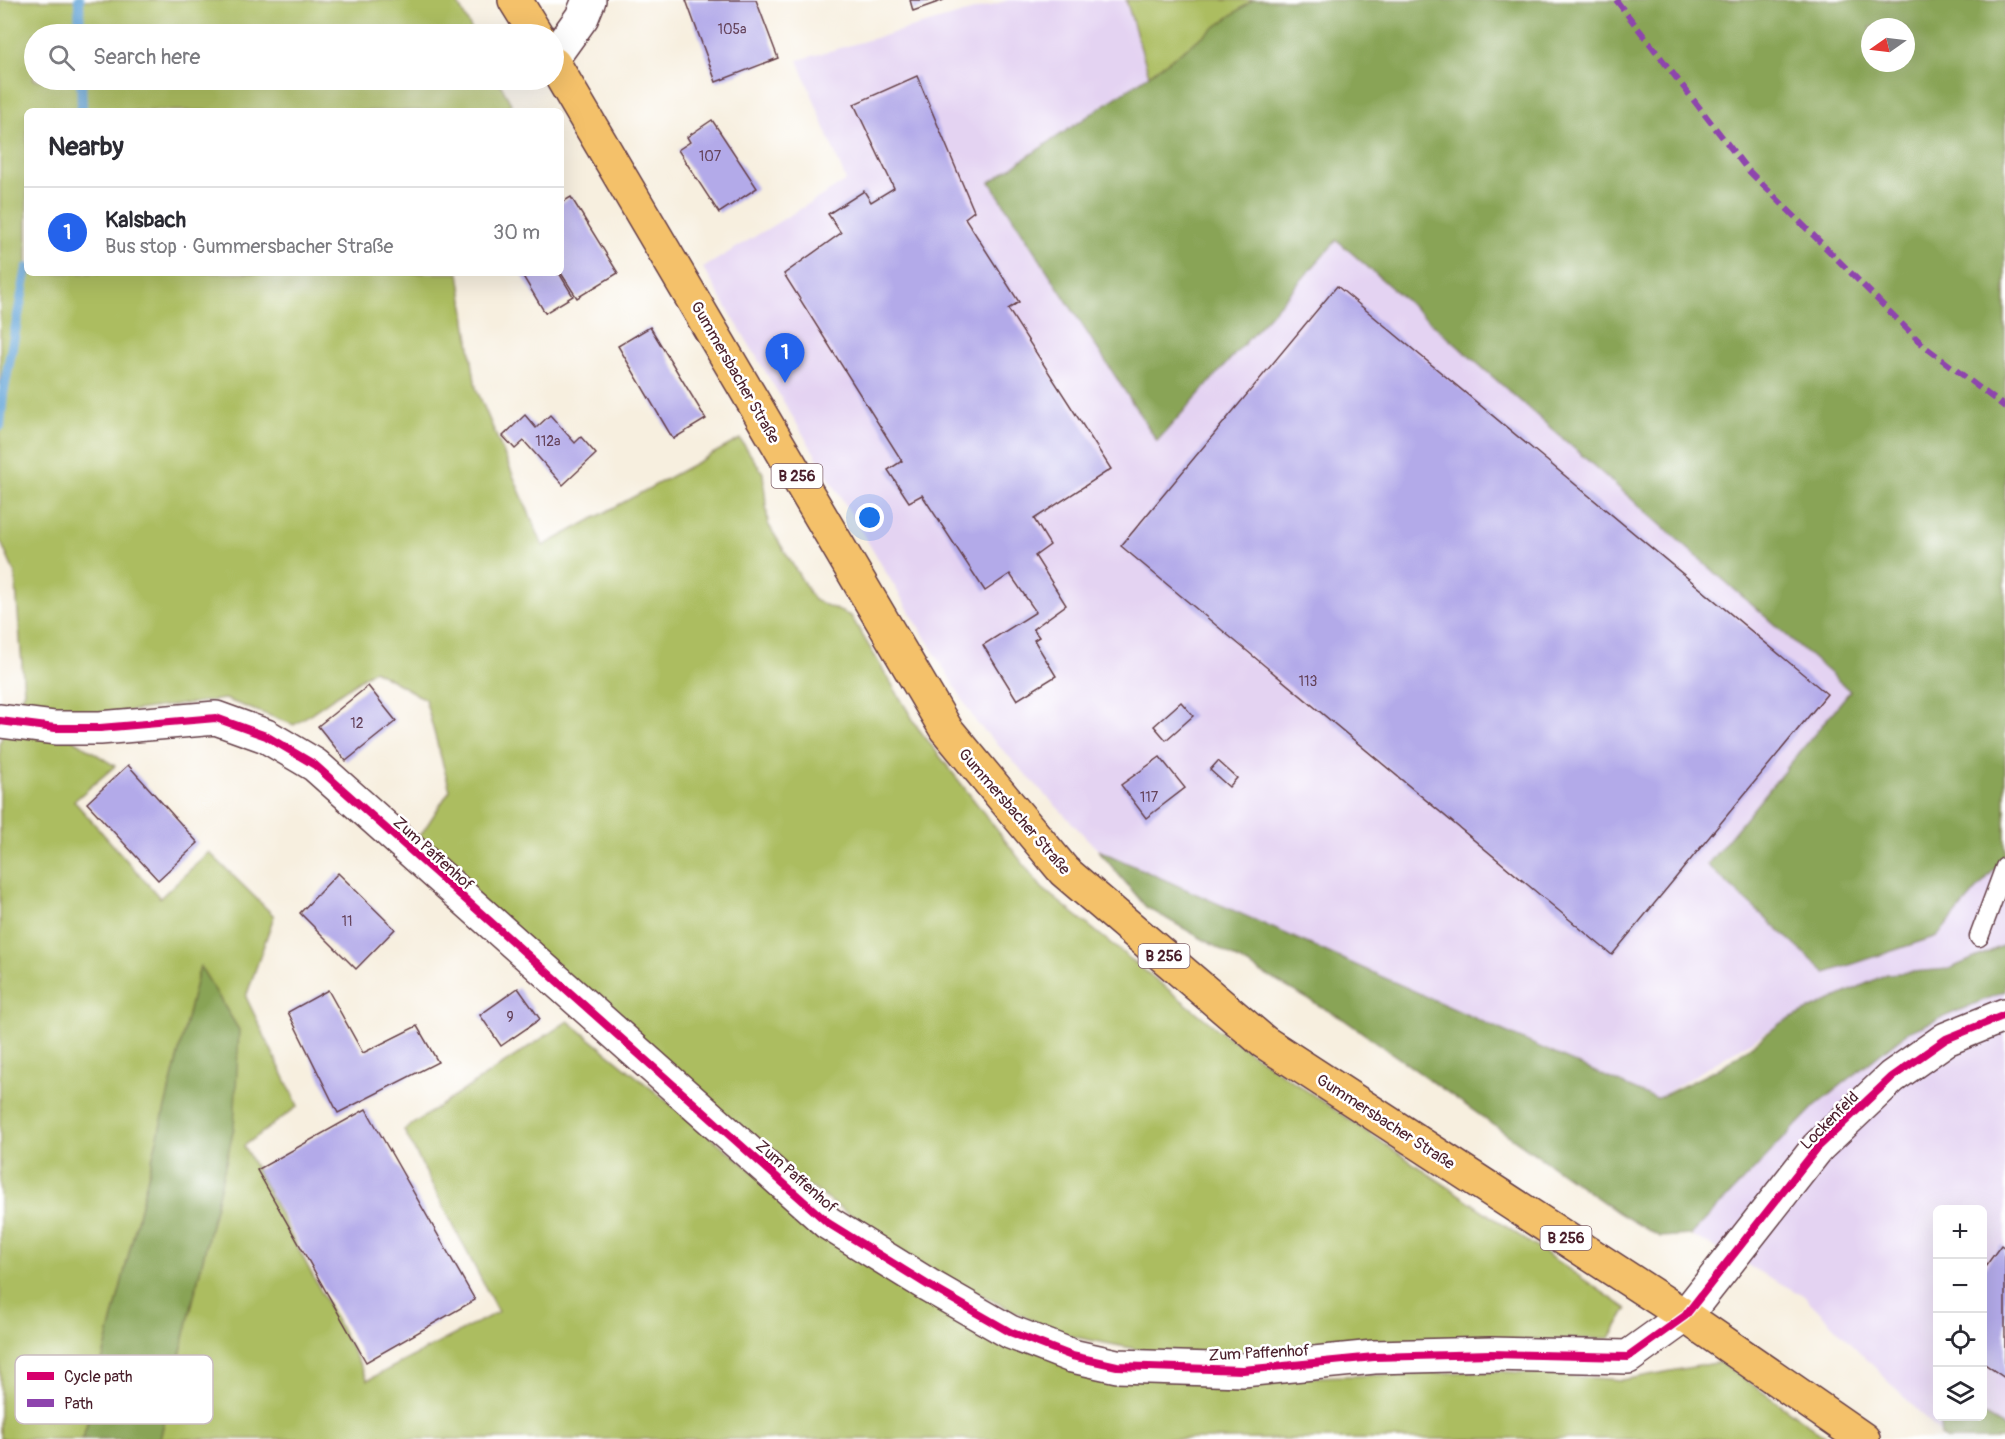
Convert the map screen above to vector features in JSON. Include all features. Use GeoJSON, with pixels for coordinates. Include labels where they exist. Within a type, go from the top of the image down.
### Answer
{"type":"FeatureCollection","features":[{"type":"Feature","properties":{"kind":"main road"},"geometry":{"type":"LineString","coordinates":[[515,0],[530,24]]}},
{"type":"Feature","properties":{"kind":"main road","name":"Gummersbacher Straße"},"geometry":{"type":"LineString","coordinates":[[564,81],[946,729],[1064,870],[1264,1042],[1685,1316],[1863,1439]]}},
{"type":"Feature","properties":{"kind":"street"},"geometry":{"type":"LineString","coordinates":[[564,42],[582,18],[589,0]]}},
{"type":"Feature","properties":{"kind":"street","name":"Zum Paffenhof"},"geometry":{"type":"LineString","coordinates":[[0,721],[55,728],[100,728],[216,718],[266,736],[315,765],[828,1223],[1010,1332],[1072,1356],[1117,1366],[1244,1370],[1374,1357],[1491,1354],[1628,1357],[1685,1316]]}},
{"type":"Feature","properties":{"kind":"street","name":"Lockenfeld"},"geometry":{"type":"LineString","coordinates":[[1685,1316],[1818,1147],[1892,1077],[1946,1038],[2005,1015]]}},
{"type":"Feature","properties":{"kind":"lane"},"geometry":{"type":"LineString","coordinates":[[1978,937],[2005,867]]}},
{"type":"Feature","properties":{"kind":"shaded area"},"geometry":{"type":"Polygon","coordinates":[[[1009,0],[1126,0],[1149,75],[990,182],[1157,441],[1336,240],[1850,691],[1707,864],[1981,883],[2005,857],[2005,945],[1949,969],[1887,974],[1781,1023],[1656,1099],[1098,850],[976,722],[703,268],[846,181],[798,60],[1009,0]]]}},
{"type":"Feature","properties":{"kind":"shaded area"},"geometry":{"type":"Polygon","coordinates":[[[2005,991],[2005,1439],[1946,1439],[1804,1296],[1691,1235],[1815,1106],[1908,1032],[2005,991]]]}},
{"type":"Feature","properties":{"kind":"green space"},"geometry":{"type":"Polygon","coordinates":[[[0,0],[456,0],[469,24],[24,24],[24,90],[503,90],[511,104],[508,108],[24,108],[24,276],[459,276],[476,388],[543,546],[740,439],[763,473],[768,524],[814,600],[851,616],[918,728],[1042,888],[1225,1035],[1627,1309],[1610,1338],[1171,1356],[1060,1334],[921,1265],[764,1154],[416,842],[450,790],[425,699],[374,670],[294,725],[225,699],[88,716],[14,712],[24,691],[15,574],[0,540],[0,0]]]}},
{"type":"Feature","properties":{"kind":"green space"},"geometry":{"type":"Polygon","coordinates":[[[1126,0],[1253,0],[1149,75],[1126,0]]]}},
{"type":"Feature","properties":{"kind":"green space"},"geometry":{"type":"Polygon","coordinates":[[[1253,0],[2005,0],[2005,857],[1937,936],[1826,973],[1707,865],[1850,691],[1337,240],[1157,441],[990,182],[1149,75],[1253,0]]]}},
{"type":"Feature","properties":{"kind":"green space"},"geometry":{"type":"Polygon","coordinates":[[[4,733],[71,738],[115,766],[74,801],[160,898],[209,852],[274,916],[246,997],[298,1106],[244,1146],[368,1380],[498,1312],[404,1130],[568,1021],[866,1263],[1002,1339],[1225,1380],[1498,1371],[1622,1380],[1720,1362],[1829,1439],[160,1439],[164,1424],[213,1424],[213,1355],[180,1355],[234,1128],[200,967],[104,1355],[15,1355],[15,1424],[87,1424],[83,1439],[0,1439],[0,742],[4,733]]]}},
{"type":"Feature","properties":{"kind":"green space"},"geometry":{"type":"Polygon","coordinates":[[[1098,850],[1656,1099],[1724,1066],[1781,1023],[1887,974],[1949,969],[2005,945],[2005,991],[1908,1032],[1815,1106],[1691,1235],[1660,1237],[1619,1213],[1343,1019],[1146,907],[1098,850]]]}},
{"type":"Feature","properties":{"kind":"green space"},"geometry":{"type":"Polygon","coordinates":[[[200,966],[239,1030],[234,1128],[180,1355],[104,1355],[200,966]]]}},
{"type":"Feature","properties":{"kind":"green space"},"geometry":{"type":"Polygon","coordinates":[[[1987,1417],[2005,1428],[2005,1439],[1946,1439],[1941,1435],[1939,1421],[1987,1421],[1987,1417]]]}},
{"type":"Feature","properties":{"kind":"green space"},"geometry":{"type":"Polygon","coordinates":[[[87,1424],[164,1424],[160,1439],[83,1439],[87,1424]]]}},
{"type":"Feature","properties":{"kind":"building"},"geometry":{"type":"Polygon","coordinates":[[[686,0],[756,0],[778,58],[716,82],[686,0]]]}},
{"type":"Feature","properties":{"kind":"building"},"geometry":{"type":"Polygon","coordinates":[[[910,0],[944,0],[913,11],[910,0]]]}},
{"type":"Feature","properties":{"kind":"building"},"geometry":{"type":"Polygon","coordinates":[[[917,76],[974,211],[965,218],[1019,302],[1008,309],[1111,469],[1034,519],[1050,545],[1035,556],[1066,605],[1033,629],[1039,637],[1034,640],[1056,676],[1017,700],[983,645],[1036,612],[1010,574],[985,591],[922,495],[909,502],[888,470],[902,461],[784,274],[841,233],[828,214],[864,191],[871,202],[894,188],[854,104],[917,76]]]}},
{"type":"Feature","properties":{"kind":"building"},"geometry":{"type":"Polygon","coordinates":[[[712,120],[757,188],[719,213],[678,150],[690,142],[687,137],[712,120]]]}},
{"type":"Feature","properties":{"kind":"building"},"geometry":{"type":"Polygon","coordinates":[[[571,197],[618,273],[577,298],[563,276],[564,201],[571,197]]]}},
{"type":"Feature","properties":{"kind":"building"},"geometry":{"type":"Polygon","coordinates":[[[523,276],[561,276],[573,296],[545,313],[523,276]]]}},
{"type":"Feature","properties":{"kind":"building"},"geometry":{"type":"Polygon","coordinates":[[[1337,286],[1827,694],[1612,955],[1121,546],[1337,286]]]}},
{"type":"Feature","properties":{"kind":"building"},"geometry":{"type":"Polygon","coordinates":[[[650,327],[706,419],[673,439],[618,346],[650,327]]]}},
{"type":"Feature","properties":{"kind":"building"},"geometry":{"type":"Polygon","coordinates":[[[525,415],[536,428],[550,415],[575,443],[581,437],[596,454],[563,485],[524,441],[515,449],[503,436],[525,415]]]}},
{"type":"Feature","properties":{"kind":"building"},"geometry":{"type":"Polygon","coordinates":[[[368,686],[396,721],[346,761],[318,726],[368,686]]]}},
{"type":"Feature","properties":{"kind":"building"},"geometry":{"type":"Polygon","coordinates":[[[1181,702],[1193,716],[1166,740],[1154,726],[1181,702]]]}},
{"type":"Feature","properties":{"kind":"building"},"geometry":{"type":"Polygon","coordinates":[[[1160,757],[1185,788],[1146,818],[1121,785],[1160,757]]]}},
{"type":"Feature","properties":{"kind":"building"},"geometry":{"type":"Polygon","coordinates":[[[1218,761],[1237,778],[1229,787],[1210,770],[1218,761]]]}},
{"type":"Feature","properties":{"kind":"building"},"geometry":{"type":"Polygon","coordinates":[[[128,765],[198,843],[158,880],[87,803],[128,765]]]}},
{"type":"Feature","properties":{"kind":"building"},"geometry":{"type":"Polygon","coordinates":[[[338,873],[395,929],[356,969],[300,913],[338,873]]]}},
{"type":"Feature","properties":{"kind":"building"},"geometry":{"type":"Polygon","coordinates":[[[518,988],[540,1019],[501,1046],[480,1015],[518,988]]]}},
{"type":"Feature","properties":{"kind":"building"},"geometry":{"type":"Polygon","coordinates":[[[328,990],[363,1053],[417,1026],[438,1062],[338,1113],[288,1012],[328,990]]]}},
{"type":"Feature","properties":{"kind":"building"},"geometry":{"type":"Polygon","coordinates":[[[366,1109],[475,1300],[366,1362],[257,1170],[366,1109]]]}},
{"type":"Feature","properties":{"kind":"building"},"geometry":{"type":"Polygon","coordinates":[[[2001,1245],[2005,1248],[2005,1378],[1987,1365],[1987,1264],[2001,1245]]]}},
{"type":"Feature","properties":{"kind":"waterway"},"geometry":{"type":"LineString","coordinates":[[79,0],[80,24]]}},
{"type":"Feature","properties":{"kind":"waterway"},"geometry":{"type":"LineString","coordinates":[[81,90],[82,108]]}},
{"type":"Feature","properties":{"kind":"waterway"},"geometry":{"type":"LineString","coordinates":[[0,426],[3,394],[25,276]]}},
{"type":"Feature","properties":{"kind":"marked path"},"geometry":{"type":"LineString","coordinates":[[1616,0],[1747,169],[1924,346],[2005,407]]}},
{"type":"Feature","properties":{"kind":"cycle path"},"geometry":{"type":"LineString","coordinates":[[0,721],[55,728],[100,728],[216,718],[266,736],[315,765],[828,1223],[928,1285],[1010,1332],[1072,1356],[1117,1366],[1243,1370],[1374,1357],[1491,1354],[1628,1357],[1685,1316],[1818,1147],[1892,1077],[1946,1039],[2005,1015]]}},
{"type":"Feature","properties":{"kind":"place","name":"Kalsbach"},"geometry":{"type":"Point","coordinates":[785,383]}}]}
